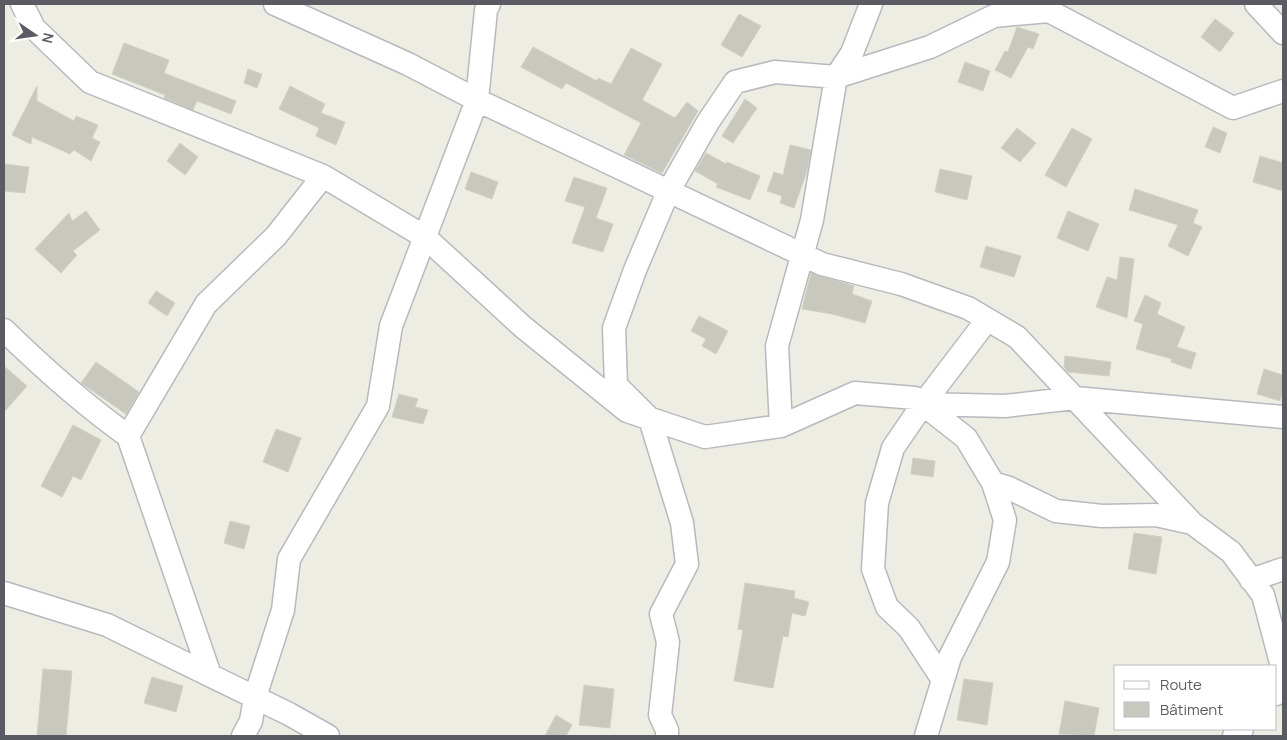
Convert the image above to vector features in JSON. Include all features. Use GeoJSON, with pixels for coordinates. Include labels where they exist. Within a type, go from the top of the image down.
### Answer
{"type":"FeatureCollection","features":[{"type":"Feature","properties":{"kind":"street"},"geometry":{"type":"LineString","coordinates":[[22,4],[34,28],[90,82],[323,176],[425,237],[530,333],[628,411],[705,437],[781,426],[855,394],[915,398],[966,438],[993,483],[1005,520],[998,562],[950,657],[926,736]]}},
{"type":"Feature","properties":{"kind":"street"},"geometry":{"type":"LineString","coordinates":[[275,4],[408,64],[477,100],[822,264],[901,284],[968,308],[1016,337],[1192,523],[1230,552],[1263,595],[1283,670]]}},
{"type":"Feature","properties":{"kind":"street"},"geometry":{"type":"LineString","coordinates":[[243,736],[251,721],[255,697],[283,610],[289,559],[378,406],[391,326],[477,100],[486,10],[489,4]]}},
{"type":"Feature","properties":{"kind":"street"},"geometry":{"type":"LineString","coordinates":[[781,426],[777,346],[812,220],[836,77],[852,53],[871,4]]}},
{"type":"Feature","properties":{"kind":"street"},"geometry":{"type":"LineString","coordinates":[[1256,4],[1283,33]]}},
{"type":"Feature","properties":{"kind":"street"},"geometry":{"type":"LineString","coordinates":[[667,736],[668,730],[660,715],[668,642],[661,614],[687,564],[682,523],[650,419],[616,385],[614,328],[634,270],[668,192],[708,122],[735,82],[776,72],[836,77],[930,47],[994,16],[1049,11],[1233,108],[1283,91]]}},
{"type":"Feature","properties":{"kind":"street"},"geometry":{"type":"LineString","coordinates":[[128,436],[206,304],[276,236],[323,176]]}},
{"type":"Feature","properties":{"kind":"street"},"geometry":{"type":"LineString","coordinates":[[943,680],[909,628],[887,607],[873,569],[877,503],[893,448],[923,404],[987,320]]}},
{"type":"Feature","properties":{"kind":"street"},"geometry":{"type":"LineString","coordinates":[[4,330],[42,368],[100,416],[128,436],[210,675]]}},
{"type":"Feature","properties":{"kind":"street"},"geometry":{"type":"LineString","coordinates":[[923,404],[1005,406],[1075,398],[1283,417]]}},
{"type":"Feature","properties":{"kind":"street"},"geometry":{"type":"LineString","coordinates":[[993,483],[1008,488],[1056,511],[1102,516],[1156,515],[1192,523]]}},
{"type":"Feature","properties":{"kind":"street"},"geometry":{"type":"LineString","coordinates":[[1251,580],[1283,569]]}},
{"type":"Feature","properties":{"kind":"street"},"geometry":{"type":"LineString","coordinates":[[4,593],[107,625],[255,697],[328,736]]}},
{"type":"Feature","properties":{"kind":"building"},"geometry":{"type":"Polygon","coordinates":[[[739,14],[761,26],[742,57],[721,45],[739,14]]]}},
{"type":"Feature","properties":{"kind":"building"},"geometry":{"type":"Polygon","coordinates":[[[1215,19],[1234,33],[1220,52],[1201,37],[1215,19]]]}},
{"type":"Feature","properties":{"kind":"building"},"geometry":{"type":"Polygon","coordinates":[[[1017,27],[1039,34],[1033,49],[1028,47],[1011,78],[995,70],[1005,51],[1008,52],[1017,27]]]}},
{"type":"Feature","properties":{"kind":"building"},"geometry":{"type":"Polygon","coordinates":[[[124,43],[169,60],[164,73],[236,101],[231,114],[197,101],[193,110],[164,98],[165,95],[112,74],[124,43]]]}},
{"type":"Feature","properties":{"kind":"building"},"geometry":{"type":"Polygon","coordinates":[[[533,47],[597,81],[598,78],[611,84],[631,48],[662,64],[642,100],[675,118],[687,102],[698,111],[662,173],[624,155],[641,123],[566,83],[562,89],[521,67],[533,47]]]}},
{"type":"Feature","properties":{"kind":"building"},"geometry":{"type":"Polygon","coordinates":[[[965,62],[990,71],[983,91],[958,82],[965,62]]]}},
{"type":"Feature","properties":{"kind":"building"},"geometry":{"type":"Polygon","coordinates":[[[248,69],[262,74],[257,88],[244,83],[248,69]]]}},
{"type":"Feature","properties":{"kind":"building"},"geometry":{"type":"Polygon","coordinates":[[[37,86],[37,101],[74,121],[76,116],[98,125],[92,138],[100,142],[91,161],[74,150],[70,154],[32,137],[31,144],[12,135],[37,86]]]}},
{"type":"Feature","properties":{"kind":"building"},"geometry":{"type":"Polygon","coordinates":[[[290,86],[325,104],[321,113],[345,122],[336,145],[316,136],[319,128],[279,109],[290,86]]]}},
{"type":"Feature","properties":{"kind":"building"},"geometry":{"type":"Polygon","coordinates":[[[745,99],[757,108],[733,143],[722,136],[745,99]]]}},
{"type":"Feature","properties":{"kind":"building"},"geometry":{"type":"Polygon","coordinates":[[[1213,127],[1227,133],[1220,153],[1205,147],[1213,127]]]}},
{"type":"Feature","properties":{"kind":"building"},"geometry":{"type":"Polygon","coordinates":[[[1017,128],[1036,143],[1020,162],[1001,148],[1017,128]]]}},
{"type":"Feature","properties":{"kind":"building"},"geometry":{"type":"Polygon","coordinates":[[[1072,128],[1092,139],[1066,187],[1045,175],[1072,128]]]}},
{"type":"Feature","properties":{"kind":"building"},"geometry":{"type":"Polygon","coordinates":[[[180,143],[198,157],[185,175],[167,161],[180,143]]]}},
{"type":"Feature","properties":{"kind":"building"},"geometry":{"type":"Polygon","coordinates":[[[790,145],[811,150],[807,171],[794,208],[780,203],[782,196],[767,191],[774,172],[783,175],[790,145]]]}},
{"type":"Feature","properties":{"kind":"building"},"geometry":{"type":"Polygon","coordinates":[[[706,153],[726,164],[727,162],[760,176],[750,200],[716,187],[718,184],[695,171],[706,153]]]}},
{"type":"Feature","properties":{"kind":"building"},"geometry":{"type":"Polygon","coordinates":[[[1260,156],[1283,163],[1283,191],[1253,182],[1260,156]]]}},
{"type":"Feature","properties":{"kind":"building"},"geometry":{"type":"Polygon","coordinates":[[[4,164],[29,167],[25,193],[4,191],[4,164]]]}},
{"type":"Feature","properties":{"kind":"building"},"geometry":{"type":"Polygon","coordinates":[[[940,169],[972,176],[967,200],[935,192],[940,169]]]}},
{"type":"Feature","properties":{"kind":"building"},"geometry":{"type":"Polygon","coordinates":[[[471,172],[498,182],[492,199],[465,189],[471,172]]]}},
{"type":"Feature","properties":{"kind":"building"},"geometry":{"type":"Polygon","coordinates":[[[574,177],[607,188],[596,218],[613,224],[603,252],[572,243],[585,207],[565,201],[574,177]]]}},
{"type":"Feature","properties":{"kind":"building"},"geometry":{"type":"Polygon","coordinates":[[[1135,189],[1198,210],[1193,223],[1202,227],[1188,256],[1168,246],[1178,225],[1129,210],[1135,189]]]}},
{"type":"Feature","properties":{"kind":"building"},"geometry":{"type":"Polygon","coordinates":[[[86,211],[100,230],[73,251],[77,255],[61,273],[35,249],[69,213],[72,221],[86,211]]]}},
{"type":"Feature","properties":{"kind":"building"},"geometry":{"type":"Polygon","coordinates":[[[1068,211],[1099,224],[1088,251],[1057,238],[1068,211]]]}},
{"type":"Feature","properties":{"kind":"building"},"geometry":{"type":"Polygon","coordinates":[[[986,246],[1021,256],[1014,277],[980,267],[986,246]]]}},
{"type":"Feature","properties":{"kind":"building"},"geometry":{"type":"Polygon","coordinates":[[[1120,257],[1134,259],[1127,318],[1096,307],[1107,277],[1117,280],[1120,257]]]}},
{"type":"Feature","properties":{"kind":"building"},"geometry":{"type":"Polygon","coordinates":[[[811,273],[854,286],[852,294],[872,301],[865,323],[832,314],[802,309],[811,273]]]}},
{"type":"Feature","properties":{"kind":"building"},"geometry":{"type":"Polygon","coordinates":[[[156,291],[175,303],[167,316],[148,303],[156,291]]]}},
{"type":"Feature","properties":{"kind":"building"},"geometry":{"type":"Polygon","coordinates":[[[1145,295],[1161,303],[1157,314],[1185,327],[1177,347],[1196,353],[1191,369],[1171,362],[1172,359],[1136,349],[1143,324],[1134,321],[1145,295]]]}},
{"type":"Feature","properties":{"kind":"building"},"geometry":{"type":"Polygon","coordinates":[[[699,316],[728,331],[716,354],[702,346],[706,339],[691,331],[699,316]]]}},
{"type":"Feature","properties":{"kind":"building"},"geometry":{"type":"Polygon","coordinates":[[[1065,356],[1111,362],[1109,376],[1068,372],[1064,367],[1065,356]]]}},
{"type":"Feature","properties":{"kind":"building"},"geometry":{"type":"Polygon","coordinates":[[[96,362],[139,392],[126,414],[81,383],[96,362]]]}},
{"type":"Feature","properties":{"kind":"building"},"geometry":{"type":"Polygon","coordinates":[[[4,366],[27,386],[4,412],[4,366]]]}},
{"type":"Feature","properties":{"kind":"building"},"geometry":{"type":"Polygon","coordinates":[[[1264,369],[1283,375],[1283,390],[1280,401],[1257,394],[1264,369]]]}},
{"type":"Feature","properties":{"kind":"building"},"geometry":{"type":"Polygon","coordinates":[[[399,394],[418,399],[415,407],[428,410],[423,424],[392,417],[399,394]]]}},
{"type":"Feature","properties":{"kind":"building"},"geometry":{"type":"Polygon","coordinates":[[[73,425],[101,440],[81,480],[73,476],[62,497],[41,486],[73,425]]]}},
{"type":"Feature","properties":{"kind":"building"},"geometry":{"type":"Polygon","coordinates":[[[276,429],[301,438],[288,472],[263,462],[276,429]]]}},
{"type":"Feature","properties":{"kind":"building"},"geometry":{"type":"Polygon","coordinates":[[[913,458],[935,461],[933,477],[911,474],[913,458]]]}},
{"type":"Feature","properties":{"kind":"building"},"geometry":{"type":"Polygon","coordinates":[[[230,521],[250,526],[244,549],[224,543],[230,521]]]}},
{"type":"Feature","properties":{"kind":"building"},"geometry":{"type":"Polygon","coordinates":[[[1134,533],[1162,537],[1156,574],[1128,569],[1134,533]]]}},
{"type":"Feature","properties":{"kind":"building"},"geometry":{"type":"Polygon","coordinates":[[[745,583],[795,591],[794,598],[809,602],[805,616],[792,613],[788,637],[783,636],[773,688],[734,681],[743,630],[738,629],[745,583]]]}},
{"type":"Feature","properties":{"kind":"building"},"geometry":{"type":"Polygon","coordinates":[[[43,669],[72,671],[66,736],[37,736],[43,669]]]}},
{"type":"Feature","properties":{"kind":"building"},"geometry":{"type":"Polygon","coordinates":[[[152,677],[183,686],[176,712],[144,703],[152,677]]]}},
{"type":"Feature","properties":{"kind":"building"},"geometry":{"type":"Polygon","coordinates":[[[964,679],[993,683],[987,725],[957,720],[964,679]]]}},
{"type":"Feature","properties":{"kind":"building"},"geometry":{"type":"Polygon","coordinates":[[[584,685],[614,689],[610,728],[579,725],[584,685]]]}},
{"type":"Feature","properties":{"kind":"building"},"geometry":{"type":"Polygon","coordinates":[[[1065,701],[1099,708],[1094,736],[1059,734],[1065,701]]]}},
{"type":"Feature","properties":{"kind":"building"},"geometry":{"type":"Polygon","coordinates":[[[556,715],[572,725],[566,736],[545,736],[556,715]]]}}]}
